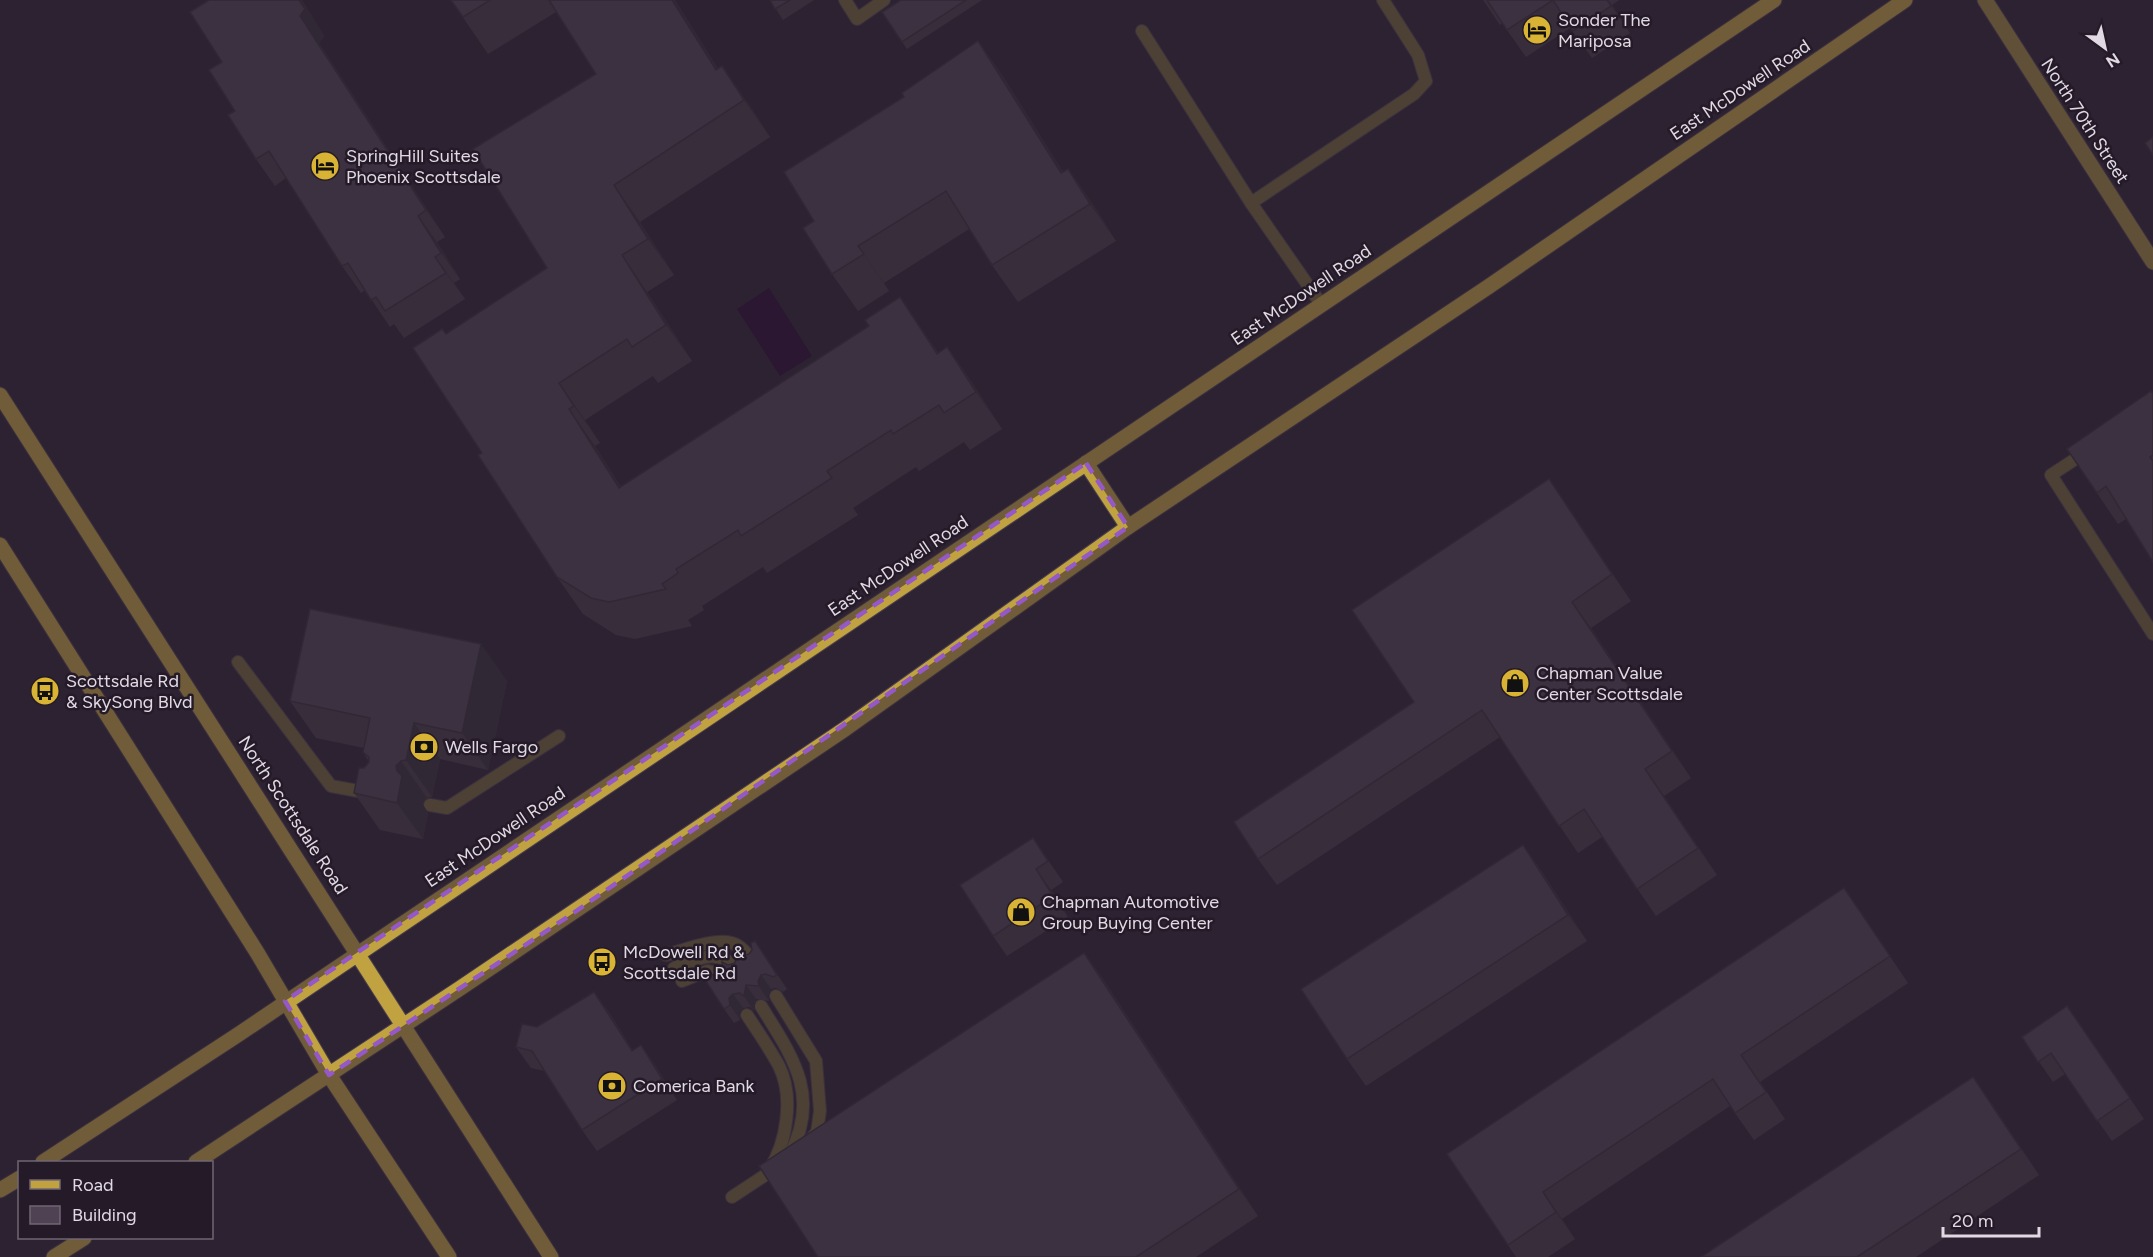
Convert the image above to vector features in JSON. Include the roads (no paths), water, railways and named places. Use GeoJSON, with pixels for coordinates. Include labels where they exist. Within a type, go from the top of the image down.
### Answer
{"type":"FeatureCollection","features":[{"type":"Feature","properties":{"kind":"main road","name":"East McDowell Road"},"geometry":{"type":"LineString","coordinates":[[45,1161],[358,953],[1774,0]]}},
{"type":"Feature","properties":{"kind":"main road","name":"East McDowell Road"},"geometry":{"type":"LineString","coordinates":[[198,1161],[404,1026],[845,729],[1128,527],[1488,287],[1905,0]]}},
{"type":"Feature","properties":{"kind":"main road","name":"North Scottsdale Road"},"geometry":{"type":"LineString","coordinates":[[0,395],[551,1257]]}},
{"type":"Feature","properties":{"kind":"main road"},"geometry":{"type":"LineString","coordinates":[[1086,463],[1128,527]]}},
{"type":"Feature","properties":{"kind":"main road"},"geometry":{"type":"LineString","coordinates":[[0,545],[258,954],[329,1075],[449,1257]]}},
{"type":"Feature","properties":{"kind":"main road"},"geometry":{"type":"LineString","coordinates":[[0,1190],[18,1179]]}},
{"type":"Feature","properties":{"kind":"main road"},"geometry":{"type":"LineString","coordinates":[[54,1257],[82,1239]]}},
{"type":"Feature","properties":{"kind":"street","name":"North 70th Street"},"geometry":{"type":"LineString","coordinates":[[1985,0],[2153,262]]}},
{"type":"Feature","properties":{"kind":"lane"},"geometry":{"type":"LineString","coordinates":[[845,0],[857,19],[884,0]]}},
{"type":"Feature","properties":{"kind":"lane"},"geometry":{"type":"LineString","coordinates":[[1251,203],[1414,94],[1426,81],[1418,56],[1383,0]]}},
{"type":"Feature","properties":{"kind":"lane"},"geometry":{"type":"LineString","coordinates":[[1142,31],[1251,203],[1321,304]]}},
{"type":"Feature","properties":{"kind":"lane"},"geometry":{"type":"LineString","coordinates":[[2097,445],[2051,475],[2153,634]]}},
{"type":"Feature","properties":{"kind":"lane"},"geometry":{"type":"LineString","coordinates":[[238,662],[332,786],[387,797]]}},
{"type":"Feature","properties":{"kind":"lane"},"geometry":{"type":"LineString","coordinates":[[430,805],[447,808],[559,736]]}},
{"type":"Feature","properties":{"kind":"lane"},"geometry":{"type":"LineString","coordinates":[[666,955],[702,946],[731,943],[742,948],[754,962]]}},
{"type":"Feature","properties":{"kind":"lane"},"geometry":{"type":"LineString","coordinates":[[674,968],[711,957],[722,957],[740,971]]}},
{"type":"Feature","properties":{"kind":"lane"},"geometry":{"type":"LineString","coordinates":[[681,981],[707,972],[718,973],[725,981]]}},
{"type":"Feature","properties":{"kind":"lane"},"geometry":{"type":"LineString","coordinates":[[732,1197],[787,1161],[817,1132],[819,1073],[809,1048],[776,996]]}},
{"type":"Feature","properties":{"kind":"lane"},"geometry":{"type":"LineString","coordinates":[[760,1006],[794,1059],[802,1088],[802,1113],[798,1139],[787,1161]]}},
{"type":"Feature","properties":{"kind":"lane"},"geometry":{"type":"LineString","coordinates":[[747,1015],[780,1068],[786,1099],[782,1138],[772,1164],[764,1175]]}},
{"type":"Feature","properties":{"kind":"place","name":"Sonder The Mariposa"},"geometry":{"type":"Point","coordinates":[1537,30]}},
{"type":"Feature","properties":{"kind":"place","name":"SpringHill Suites Phoenix Scottsdale"},"geometry":{"type":"Point","coordinates":[325,166]}},
{"type":"Feature","properties":{"kind":"place","name":"Chapman Value Center Scottsdale"},"geometry":{"type":"Point","coordinates":[1515,683]}},
{"type":"Feature","properties":{"kind":"place","name":"Scottsdale Rd & SkySong Blvd"},"geometry":{"type":"Point","coordinates":[45,691]}},
{"type":"Feature","properties":{"kind":"place","name":"Wells Fargo"},"geometry":{"type":"Point","coordinates":[424,747]}},
{"type":"Feature","properties":{"kind":"place","name":"Chapman Automotive Group Buying Center"},"geometry":{"type":"Point","coordinates":[1021,912]}},
{"type":"Feature","properties":{"kind":"place","name":"McDowell Rd & Scottsdale Rd"},"geometry":{"type":"Point","coordinates":[602,962]}},
{"type":"Feature","properties":{"kind":"place","name":"Comerica Bank"},"geometry":{"type":"Point","coordinates":[612,1086]}}]}
